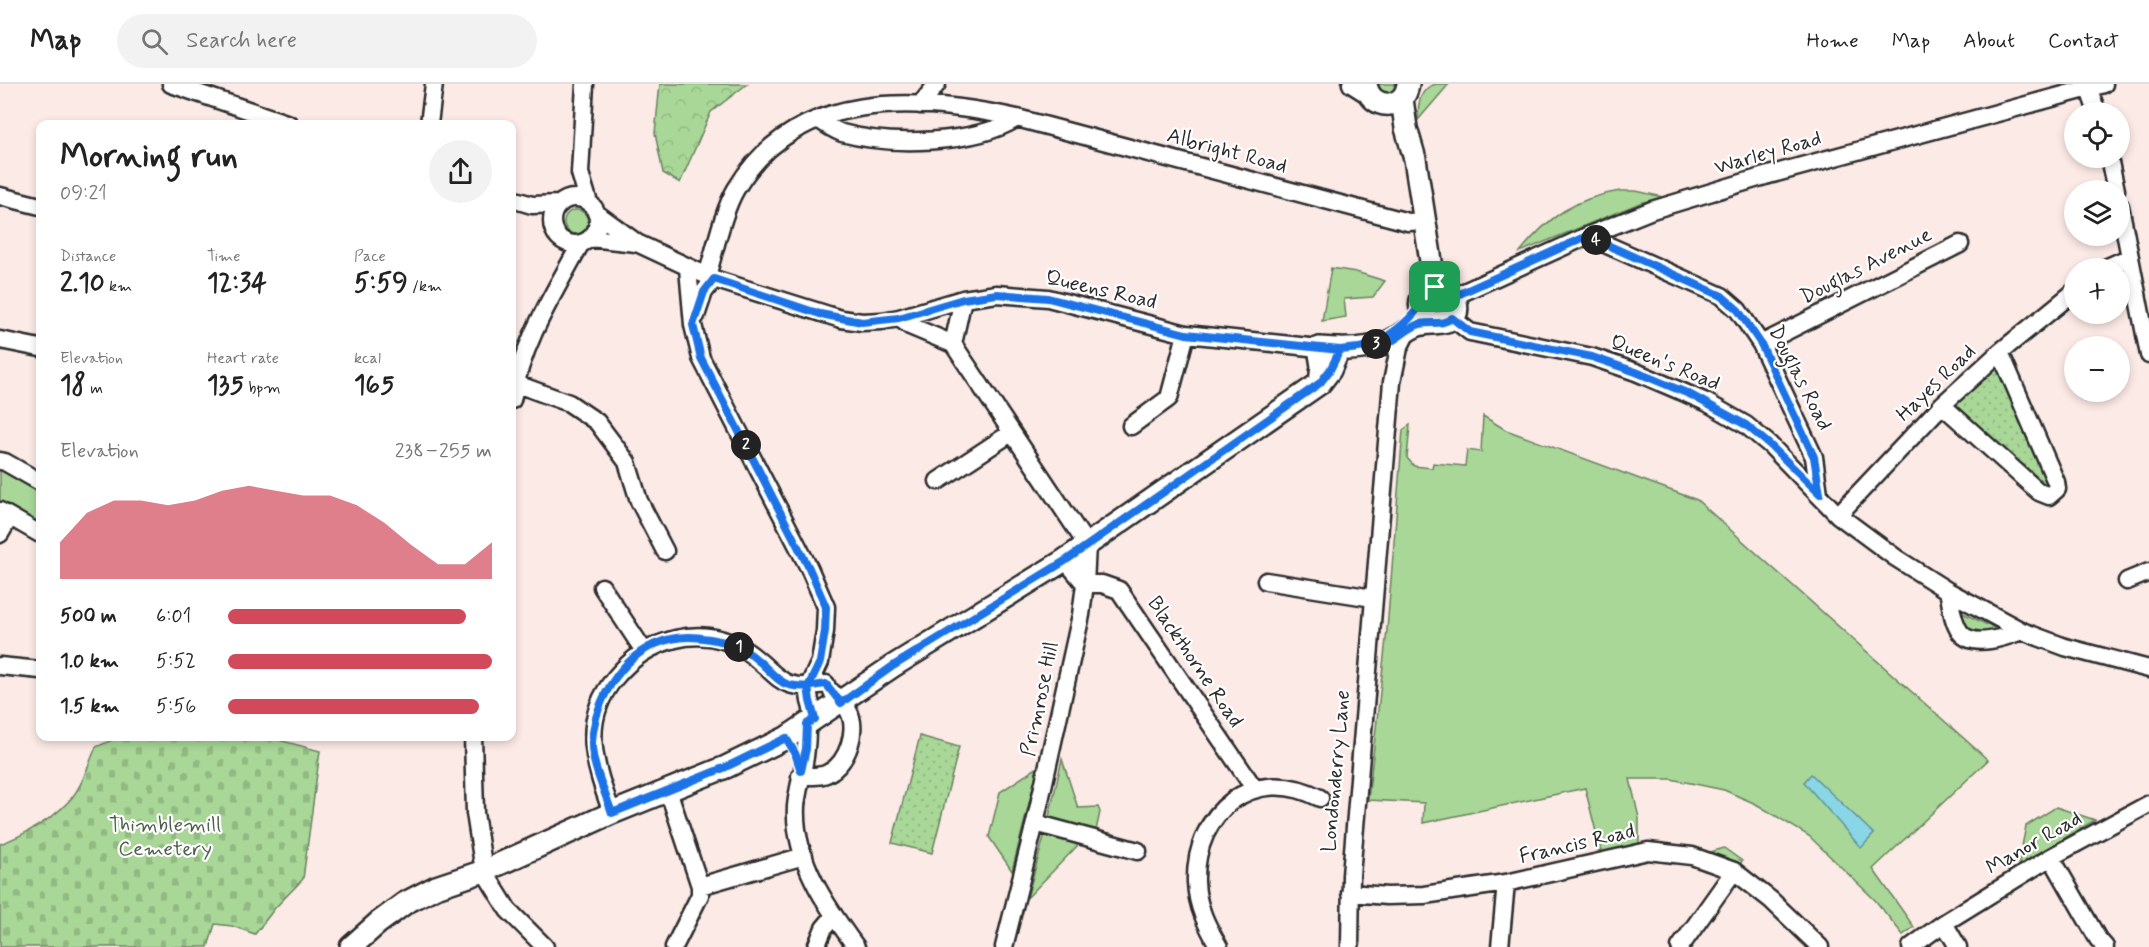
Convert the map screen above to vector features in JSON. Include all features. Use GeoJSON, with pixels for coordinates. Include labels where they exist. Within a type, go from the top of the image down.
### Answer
{"type":"FeatureCollection","features":[{"type":"Feature","properties":{"kind":"main road"},"geometry":{"type":"LineString","coordinates":[[1370,93],[1382,104],[1393,104],[1405,92]]}},
{"type":"Feature","properties":{"kind":"main road"},"geometry":{"type":"LineString","coordinates":[[1405,92],[1406,128],[1415,159],[1435,287]]}},
{"type":"Feature","properties":{"kind":"main road"},"geometry":{"type":"LineString","coordinates":[[1370,93],[1406,128]]}},
{"type":"Feature","properties":{"kind":"main road"},"geometry":{"type":"LineString","coordinates":[[365,947],[408,914],[484,871],[612,813],[726,767],[786,738],[893,666],[1065,561],[1320,383],[1330,370],[1329,349],[1360,348],[1387,343],[1416,326],[1443,321],[1457,305],[1455,296],[1447,289],[1435,287],[1425,292],[1420,306],[1426,320],[1443,321]]}},
{"type":"Feature","properties":{"kind":"main road"},"geometry":{"type":"LineString","coordinates":[[1372,345],[1395,330],[1420,306]]}},
{"type":"Feature","properties":{"kind":"main road"},"geometry":{"type":"LineString","coordinates":[[351,947],[378,922],[405,903],[436,887],[484,871]]}},
{"type":"Feature","properties":{"kind":"street"},"geometry":{"type":"LineString","coordinates":[[171,84],[277,120]]}},
{"type":"Feature","properties":{"kind":"street"},"geometry":{"type":"LineString","coordinates":[[430,120],[434,84]]}},
{"type":"Feature","properties":{"kind":"street"},"geometry":{"type":"LineString","coordinates":[[516,383],[530,339],[561,279],[586,240],[596,229],[593,208],[580,173],[585,84]]}},
{"type":"Feature","properties":{"kind":"street"},"geometry":{"type":"LineString","coordinates":[[920,105],[937,84]]}},
{"type":"Feature","properties":{"kind":"street"},"geometry":{"type":"LineString","coordinates":[[1351,84],[1370,93]]}},
{"type":"Feature","properties":{"kind":"street"},"geometry":{"type":"LineString","coordinates":[[2096,85],[2097,102]]}},
{"type":"Feature","properties":{"kind":"street"},"geometry":{"type":"LineString","coordinates":[[2096,85],[2104,102]]}},
{"type":"Feature","properties":{"kind":"street","name":"Warley Road"},"geometry":{"type":"LineString","coordinates":[[1455,296],[1587,236],[1652,210],[1765,176],[2096,85]]}},
{"type":"Feature","properties":{"kind":"street","name":"Albright Road"},"geometry":{"type":"LineString","coordinates":[[693,325],[711,277],[735,191],[755,160],[784,137],[818,119],[873,105],[973,108],[1408,222],[1426,221]]}},
{"type":"Feature","properties":{"kind":"street"},"geometry":{"type":"LineString","coordinates":[[818,119],[839,132],[901,142],[934,141],[975,133],[1005,126],[1017,118]]}},
{"type":"Feature","properties":{"kind":"street"},"geometry":{"type":"LineString","coordinates":[[561,279],[563,256],[553,215],[580,173]]}},
{"type":"Feature","properties":{"kind":"street"},"geometry":{"type":"LineString","coordinates":[[0,196],[36,205]]}},
{"type":"Feature","properties":{"kind":"street"},"geometry":{"type":"LineString","coordinates":[[516,200],[532,205],[580,198],[593,208]]}},
{"type":"Feature","properties":{"kind":"street"},"geometry":{"type":"LineString","coordinates":[[532,205],[556,233],[569,243],[586,240]]}},
{"type":"Feature","properties":{"kind":"street","name":"Queens Road"},"geometry":{"type":"LineString","coordinates":[[593,208],[637,243],[688,268],[841,319],[862,322],[899,318],[963,299],[997,294],[1048,298],[1186,334],[1329,349]]}},
{"type":"Feature","properties":{"kind":"street","name":"Douglas Road"},"geometry":{"type":"LineString","coordinates":[[1587,236],[1722,296],[1738,310],[1761,344],[1814,457],[1820,494]]}},
{"type":"Feature","properties":{"kind":"street","name":"Queens Road"},"geometry":{"type":"LineString","coordinates":[[586,240],[637,243]]}},
{"type":"Feature","properties":{"kind":"street","name":"Douglas Avenue"},"geometry":{"type":"LineString","coordinates":[[1761,344],[1960,244]]}},
{"type":"Feature","properties":{"kind":"street"},"geometry":{"type":"LineString","coordinates":[[2128,246],[2149,355]]}},
{"type":"Feature","properties":{"kind":"street"},"geometry":{"type":"LineString","coordinates":[[688,268],[693,325],[701,358],[815,564],[826,607],[820,662],[808,687],[811,722],[796,808],[798,834],[804,856],[825,902],[856,947]]}},
{"type":"Feature","properties":{"kind":"street"},"geometry":{"type":"LineString","coordinates":[[953,344],[963,299]]}},
{"type":"Feature","properties":{"kind":"street","name":"Hayes Road"},"geometry":{"type":"LineString","coordinates":[[1838,515],[1942,405],[2000,352],[2064,300]]}},
{"type":"Feature","properties":{"kind":"street"},"geometry":{"type":"LineString","coordinates":[[899,318],[910,326],[953,344],[1087,545],[1085,584]]}},
{"type":"Feature","properties":{"kind":"street","name":"Queen's Road"},"geometry":{"type":"LineString","coordinates":[[1443,321],[1470,332],[1592,357],[1689,394],[1746,425],[1770,445],[1838,515],[1896,558],[1948,591],[2022,631],[2065,647],[2149,669]]}},
{"type":"Feature","properties":{"kind":"street","name":"Londonderry Lane"},"geometry":{"type":"LineString","coordinates":[[1350,947],[1350,893],[1392,382],[1399,348],[1407,332]]}},
{"type":"Feature","properties":{"kind":"street"},"geometry":{"type":"LineString","coordinates":[[1131,426],[1169,398],[1186,334]]}},
{"type":"Feature","properties":{"kind":"street"},"geometry":{"type":"LineString","coordinates":[[0,340],[36,347]]}},
{"type":"Feature","properties":{"kind":"street","name":"Londonderry Lane"},"geometry":{"type":"LineString","coordinates":[[1372,345],[1382,357],[1392,382]]}},
{"type":"Feature","properties":{"kind":"street"},"geometry":{"type":"LineString","coordinates":[[1942,405],[2039,492],[2049,496],[2054,493],[2057,489],[2056,482],[2000,352]]}},
{"type":"Feature","properties":{"kind":"street"},"geometry":{"type":"LineString","coordinates":[[516,393],[569,403],[597,422],[627,462],[639,501],[661,544],[675,535]]}},
{"type":"Feature","properties":{"kind":"street"},"geometry":{"type":"LineString","coordinates":[[938,481],[1011,433]]}},
{"type":"Feature","properties":{"kind":"street"},"geometry":{"type":"LineString","coordinates":[[0,461],[36,480]]}},
{"type":"Feature","properties":{"kind":"street"},"geometry":{"type":"LineString","coordinates":[[0,534],[5,514],[36,532]]}},
{"type":"Feature","properties":{"kind":"street"},"geometry":{"type":"LineString","coordinates":[[1065,561],[1085,584]]}},
{"type":"Feature","properties":{"kind":"street"},"geometry":{"type":"LineString","coordinates":[[2127,581],[2149,572]]}},
{"type":"Feature","properties":{"kind":"street"},"geometry":{"type":"LineString","coordinates":[[1266,581],[1373,598]]}},
{"type":"Feature","properties":{"kind":"street","name":"Blackthorne Road"},"geometry":{"type":"LineString","coordinates":[[1085,584],[1102,584],[1119,590],[1254,788]]}},
{"type":"Feature","properties":{"kind":"street","name":"Primrose Hill"},"geometry":{"type":"LineString","coordinates":[[1004,947],[1035,823],[1085,584]]}},
{"type":"Feature","properties":{"kind":"street"},"geometry":{"type":"LineString","coordinates":[[602,587],[644,651]]}},
{"type":"Feature","properties":{"kind":"street"},"geometry":{"type":"LineString","coordinates":[[1948,591],[1960,632],[1968,639],[1989,640],[2022,631]]}},
{"type":"Feature","properties":{"kind":"street"},"geometry":{"type":"LineString","coordinates":[[612,813],[599,775],[592,744],[597,713],[609,686],[627,664],[644,651],[669,639],[698,637],[729,643],[758,660],[787,685],[808,687],[826,684]]}},
{"type":"Feature","properties":{"kind":"street"},"geometry":{"type":"LineString","coordinates":[[801,774],[827,775],[845,756],[852,737],[852,722],[848,710],[826,684],[820,662]]}},
{"type":"Feature","properties":{"kind":"street"},"geometry":{"type":"LineString","coordinates":[[0,666],[36,670]]}},
{"type":"Feature","properties":{"kind":"street"},"geometry":{"type":"LineString","coordinates":[[786,738],[795,753],[801,774]]}},
{"type":"Feature","properties":{"kind":"street"},"geometry":{"type":"LineString","coordinates":[[473,741],[475,813],[484,871],[508,910],[545,947]]}},
{"type":"Feature","properties":{"kind":"street"},"geometry":{"type":"LineString","coordinates":[[1219,947],[1204,920],[1196,884],[1198,856],[1208,829],[1234,798],[1254,788],[1274,785],[1294,788],[1320,798]]}},
{"type":"Feature","properties":{"kind":"street"},"geometry":{"type":"LineString","coordinates":[[668,790],[700,886],[700,895],[674,947]]}},
{"type":"Feature","properties":{"kind":"street","name":"Manor Road"},"geometry":{"type":"LineString","coordinates":[[1911,947],[1944,923],[2051,856],[2149,804]]}},
{"type":"Feature","properties":{"kind":"street"},"geometry":{"type":"LineString","coordinates":[[1035,823],[1138,851]]}},
{"type":"Feature","properties":{"kind":"street","name":"Francis Road"},"geometry":{"type":"LineString","coordinates":[[1350,893],[1388,896],[1424,895],[1506,883],[1648,851],[1692,856],[1734,871],[1772,900],[1820,947]]}},
{"type":"Feature","properties":{"kind":"street"},"geometry":{"type":"LineString","coordinates":[[700,886],[804,856]]}},
{"type":"Feature","properties":{"kind":"street"},"geometry":{"type":"LineString","coordinates":[[2051,856],[2098,939],[2105,947]]}},
{"type":"Feature","properties":{"kind":"street"},"geometry":{"type":"LineString","coordinates":[[1680,947],[1734,871]]}},
{"type":"Feature","properties":{"kind":"street"},"geometry":{"type":"LineString","coordinates":[[1500,947],[1506,883]]}},
{"type":"Feature","properties":{"kind":"street"},"geometry":{"type":"LineString","coordinates":[[816,947],[824,928],[834,916]]}},
{"type":"Feature","properties":{"kind":"street"},"geometry":{"type":"LineString","coordinates":[[1944,923],[1958,947]]}},
{"type":"Feature","properties":{"kind":"green space"},"geometry":{"type":"Polygon","coordinates":[[[660,84],[747,84],[711,112],[680,183],[663,173],[655,133],[660,84]]]}},
{"type":"Feature","properties":{"kind":"green space"},"geometry":{"type":"Polygon","coordinates":[[[1373,84],[1402,84],[1400,90],[1384,97],[1373,84]]]}},
{"type":"Feature","properties":{"kind":"green space"},"geometry":{"type":"Polygon","coordinates":[[[1436,84],[1449,84],[1418,120],[1419,103],[1423,93],[1436,84]]]}},
{"type":"Feature","properties":{"kind":"green space"},"geometry":{"type":"Polygon","coordinates":[[[1620,191],[1636,191],[1663,197],[1640,203],[1520,252],[1541,229],[1564,211],[1589,199],[1620,191]]]}},
{"type":"Feature","properties":{"kind":"green space"},"geometry":{"type":"Polygon","coordinates":[[[576,210],[585,213],[588,222],[585,231],[576,234],[567,231],[564,222],[567,213],[576,210]]]}},
{"type":"Feature","properties":{"kind":"green space"},"geometry":{"type":"Polygon","coordinates":[[[1331,268],[1356,272],[1385,281],[1373,297],[1344,299],[1346,317],[1322,321],[1331,268]]]}},
{"type":"Feature","properties":{"kind":"green space"},"geometry":{"type":"Polygon","coordinates":[[[2000,365],[2050,477],[2049,486],[2045,488],[1954,406],[2000,365]]]}},
{"type":"Feature","properties":{"kind":"green space"},"geometry":{"type":"Polygon","coordinates":[[[1483,416],[1506,430],[1697,500],[1988,760],[1873,869],[1914,927],[1903,935],[1875,900],[1809,836],[1756,804],[1724,790],[1671,779],[1630,779],[1639,818],[1639,845],[1601,852],[1585,788],[1423,823],[1424,803],[1368,800],[1387,630],[1403,430],[1410,425],[1407,458],[1414,466],[1432,468],[1433,463],[1465,466],[1467,450],[1481,452],[1483,416]]]}},
{"type":"Feature","properties":{"kind":"green space"},"geometry":{"type":"Polygon","coordinates":[[[0,466],[36,484],[36,527],[0,506],[0,466]]]}},
{"type":"Feature","properties":{"kind":"green space"},"geometry":{"type":"Polygon","coordinates":[[[1959,611],[1998,630],[1977,635],[1966,629],[1959,611]]]}},
{"type":"Feature","properties":{"kind":"green space"},"geometry":{"type":"Polygon","coordinates":[[[920,736],[959,747],[932,853],[892,843],[920,736]]]}},
{"type":"Feature","properties":{"kind":"green space","name":"Thimblemill Cemetery"},"geometry":{"type":"Polygon","coordinates":[[[110,741],[283,741],[320,751],[303,879],[275,908],[255,934],[232,926],[215,924],[208,947],[0,947],[0,844],[37,826],[62,808],[77,790],[96,747],[110,741]]]}},
{"type":"Feature","properties":{"kind":"green space"},"geometry":{"type":"Polygon","coordinates":[[[1062,759],[1078,808],[1098,807],[1100,812],[1095,835],[1080,843],[1027,898],[1046,830],[1062,759]]]}},
{"type":"Feature","properties":{"kind":"green space"},"geometry":{"type":"Polygon","coordinates":[[[1038,767],[1012,871],[989,837],[1000,792],[1038,767]]]}},
{"type":"Feature","properties":{"kind":"green space"},"geometry":{"type":"Polygon","coordinates":[[[2056,807],[2095,820],[2018,866],[2026,826],[2056,807]]]}},
{"type":"Feature","properties":{"kind":"green space"},"geometry":{"type":"Polygon","coordinates":[[[1724,848],[1742,861],[1738,869],[1707,853],[1724,848]]]}},
{"type":"Feature","properties":{"kind":"water"},"geometry":{"type":"Polygon","coordinates":[[[1811,774],[1874,834],[1861,848],[1804,782],[1811,774]]]}},
{"type":"Feature","properties":{"kind":"route"},"geometry":{"type":"LineString","coordinates":[[1435,287],[1425,292],[1420,306],[1395,330],[1372,345],[1340,350],[1330,370],[1320,383],[1065,561],[893,666],[841,703],[826,684],[808,687],[787,685],[758,660],[729,643],[698,637],[669,639],[644,651],[627,664],[609,686],[597,713],[592,744],[599,775],[612,813],[726,767],[786,738],[795,753],[801,771],[806,749],[807,724],[815,719],[808,687],[820,662],[826,607],[809,568],[701,358],[693,325],[704,292],[714,279],[820,314],[862,322],[899,318],[963,299],[997,294],[1048,298],[1186,334],[1340,350],[1387,343],[1416,326],[1424,323],[1440,324],[1452,318],[1470,332],[1490,334],[1592,357],[1689,394],[1746,425],[1820,494],[1814,457],[1761,344],[1738,310],[1722,296],[1587,236],[1455,296],[1447,289],[1435,287]]}}]}
